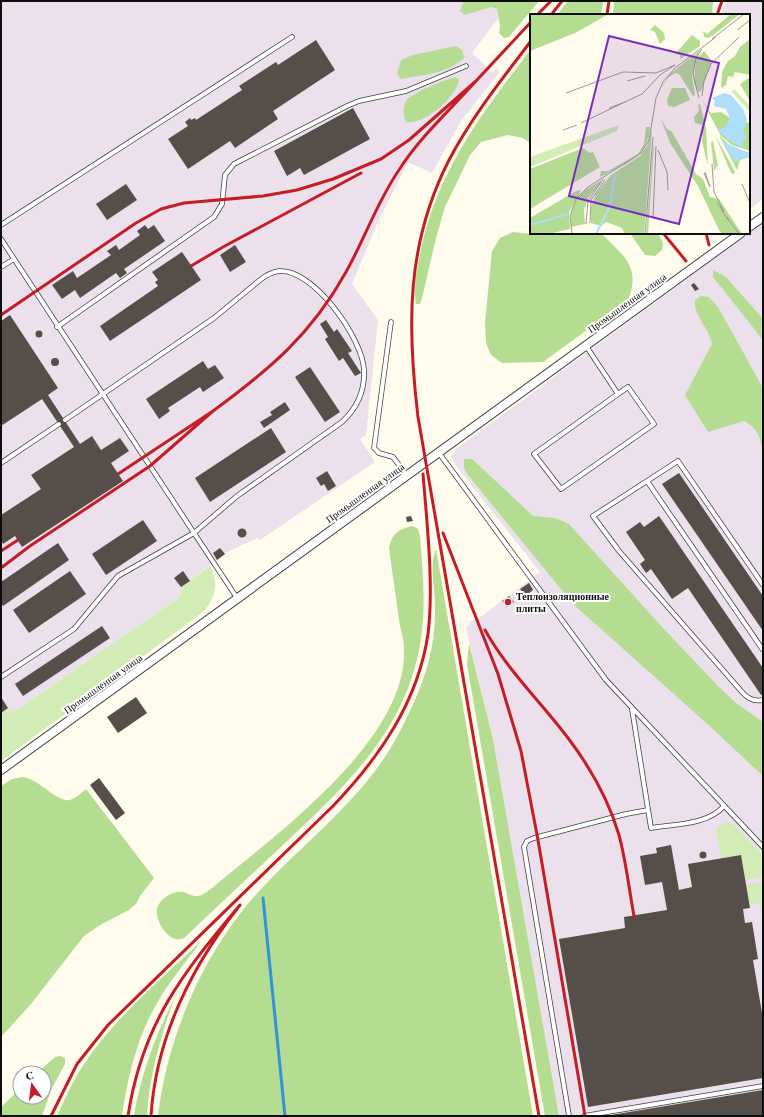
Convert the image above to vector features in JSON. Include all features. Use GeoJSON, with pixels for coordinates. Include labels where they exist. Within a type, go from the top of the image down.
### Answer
{"type":"FeatureCollection","features":[{"type":"Feature","properties":{"kind":"street"},"geometry":{"type":"LineString","coordinates":[[750,226],[763,217]]}},
{"type":"Feature","properties":{"kind":"street","name":"Промышленная улица"},"geometry":{"type":"LineString","coordinates":[[1,770],[740,234]]}},
{"type":"Feature","properties":{"kind":"lane"},"geometry":{"type":"LineString","coordinates":[[1,225],[292,37]]}},
{"type":"Feature","properties":{"kind":"lane"},"geometry":{"type":"LineString","coordinates":[[57,327],[214,217],[222,204],[225,175],[234,164],[347,106],[359,101],[406,91],[466,66]]}},
{"type":"Feature","properties":{"kind":"lane"},"geometry":{"type":"LineString","coordinates":[[1,239],[57,327],[238,598]]}},
{"type":"Feature","properties":{"kind":"lane"},"geometry":{"type":"LineString","coordinates":[[1,267],[14,259]]}},
{"type":"Feature","properties":{"kind":"lane"},"geometry":{"type":"LineString","coordinates":[[1,677],[80,624],[118,576],[194,533],[237,496],[350,415],[361,395],[364,369],[357,346],[346,325],[323,297],[309,283],[289,272],[279,271],[260,280],[214,318],[65,420]]}},
{"type":"Feature","properties":{"kind":"lane"},"geometry":{"type":"LineString","coordinates":[[391,322],[374,448],[379,453],[393,457],[406,476]]}},
{"type":"Feature","properties":{"kind":"lane"},"geometry":{"type":"LineString","coordinates":[[586,346],[618,394]]}},
{"type":"Feature","properties":{"kind":"lane"},"geometry":{"type":"LineString","coordinates":[[628,387],[654,424],[561,489],[534,454],[618,394],[628,387]]}},
{"type":"Feature","properties":{"kind":"lane"},"geometry":{"type":"LineString","coordinates":[[1,463],[59,424]]}},
{"type":"Feature","properties":{"kind":"lane"},"geometry":{"type":"LineString","coordinates":[[438,453],[601,673],[763,847]]}},
{"type":"Feature","properties":{"kind":"lane"},"geometry":{"type":"LineString","coordinates":[[763,585],[678,461],[594,516],[619,551],[747,698],[753,700],[763,700]]}},
{"type":"Feature","properties":{"kind":"lane"},"geometry":{"type":"LineString","coordinates":[[647,481],[763,650]]}},
{"type":"Feature","properties":{"kind":"lane"},"geometry":{"type":"LineString","coordinates":[[632,708],[650,828],[710,818],[724,806]]}},
{"type":"Feature","properties":{"kind":"lane"},"geometry":{"type":"LineString","coordinates":[[569,1116],[524,847],[528,841],[534,838],[626,814],[648,810]]}},
{"type":"Feature","properties":{"kind":"lane"},"geometry":{"type":"LineString","coordinates":[[584,1116],[763,1086]]}},
{"type":"Feature","properties":{"kind":"shaded area"},"geometry":{"type":"Polygon","coordinates":[[[1,1],[511,1],[472,53],[492,72],[497,68],[499,73],[461,121],[432,173],[408,162],[377,224],[352,284],[378,320],[366,435],[360,439],[375,462],[260,540],[257,538],[229,551],[181,587],[180,597],[12,713],[8,708],[1,713],[1,1]]]}},
{"type":"Feature","properties":{"kind":"shaded area"},"geometry":{"type":"Polygon","coordinates":[[[726,1],[763,1],[763,199],[750,209],[750,14],[721,14],[726,1]]]}},
{"type":"Feature","properties":{"kind":"shaded area"},"geometry":{"type":"Polygon","coordinates":[[[763,223],[763,1116],[559,1116],[493,739],[466,628],[474,619],[482,616],[540,572],[453,462],[451,456],[456,449],[763,223]]]}},
{"type":"Feature","properties":{"kind":"green space"},"geometry":{"type":"Polygon","coordinates":[[[464,1],[539,1],[509,37],[504,38],[499,33],[500,26],[497,9],[491,7],[465,15],[460,11],[464,1]]]}},
{"type":"Feature","properties":{"kind":"green space"},"geometry":{"type":"Polygon","coordinates":[[[568,1],[603,1],[601,14],[558,14],[568,1]]]}},
{"type":"Feature","properties":{"kind":"green space"},"geometry":{"type":"Polygon","coordinates":[[[614,1],[713,1],[712,14],[613,14],[614,1]]]}},
{"type":"Feature","properties":{"kind":"green space"},"geometry":{"type":"Polygon","coordinates":[[[456,46],[462,50],[464,58],[443,71],[401,79],[397,73],[401,60],[413,55],[456,46]]]}},
{"type":"Feature","properties":{"kind":"green space"},"geometry":{"type":"Polygon","coordinates":[[[530,50],[530,143],[523,138],[508,135],[481,142],[470,155],[445,207],[422,298],[420,304],[416,304],[415,286],[419,261],[427,226],[437,198],[449,171],[463,146],[495,97],[530,50]]]}},
{"type":"Feature","properties":{"kind":"green space"},"geometry":{"type":"Polygon","coordinates":[[[456,77],[459,80],[457,87],[446,102],[430,115],[422,119],[414,122],[406,122],[404,106],[409,98],[429,87],[456,77]]]}},
{"type":"Feature","properties":{"kind":"green space"},"geometry":{"type":"Polygon","coordinates":[[[513,232],[530,234],[602,234],[628,262],[633,278],[632,288],[628,300],[543,362],[502,363],[491,355],[486,343],[485,323],[492,251],[500,238],[513,232]]]}},
{"type":"Feature","properties":{"kind":"green space"},"geometry":{"type":"Polygon","coordinates":[[[631,234],[658,234],[663,243],[662,250],[655,256],[645,255],[631,234]]]}},
{"type":"Feature","properties":{"kind":"green space"},"geometry":{"type":"Polygon","coordinates":[[[713,270],[726,277],[763,319],[763,340],[713,277],[713,270]]]}},
{"type":"Feature","properties":{"kind":"green space"},"geometry":{"type":"Polygon","coordinates":[[[701,296],[709,297],[718,307],[763,388],[763,451],[761,441],[757,433],[744,421],[708,432],[685,395],[712,344],[711,338],[699,317],[695,306],[695,300],[701,296]]]}},
{"type":"Feature","properties":{"kind":"green space"},"geometry":{"type":"Polygon","coordinates":[[[464,459],[472,459],[533,516],[555,518],[569,524],[662,627],[718,686],[736,703],[763,722],[763,776],[713,729],[574,605],[467,474],[464,467],[464,459]]]}},
{"type":"Feature","properties":{"kind":"green space"},"geometry":{"type":"Polygon","coordinates":[[[413,526],[418,529],[420,536],[423,572],[424,607],[421,642],[412,677],[402,702],[389,726],[375,748],[341,789],[303,827],[184,938],[175,939],[171,937],[163,930],[158,920],[157,910],[162,900],[176,892],[184,892],[193,896],[204,894],[269,842],[332,784],[360,753],[383,720],[398,687],[404,653],[389,548],[396,533],[413,526]]]}},
{"type":"Feature","properties":{"kind":"green space"},"geometry":{"type":"Polygon","coordinates":[[[436,549],[533,1116],[158,1116],[170,1054],[192,993],[207,964],[242,911],[263,887],[336,816],[370,778],[385,757],[404,723],[416,698],[430,658],[435,611],[433,563],[436,549]]]}},
{"type":"Feature","properties":{"kind":"green space"},"geometry":{"type":"Polygon","coordinates":[[[210,566],[215,578],[215,590],[211,601],[203,612],[1,761],[1,713],[8,708],[12,713],[180,597],[181,587],[210,566]]]}},
{"type":"Feature","properties":{"kind":"green space"},"geometry":{"type":"Polygon","coordinates":[[[469,643],[493,739],[559,1116],[545,1116],[467,664],[469,643]]]}},
{"type":"Feature","properties":{"kind":"green space"},"geometry":{"type":"Polygon","coordinates":[[[22,777],[35,782],[54,795],[65,800],[72,799],[86,789],[154,878],[140,896],[136,904],[129,910],[100,925],[84,936],[31,1004],[1,1037],[1,786],[12,779],[22,777]]]}},
{"type":"Feature","properties":{"kind":"green space"},"geometry":{"type":"Polygon","coordinates":[[[727,822],[733,824],[763,855],[763,877],[745,880],[740,855],[721,858],[716,830],[720,825],[727,822]]]}},
{"type":"Feature","properties":{"kind":"green space"},"geometry":{"type":"Polygon","coordinates":[[[763,882],[763,919],[760,903],[749,904],[746,885],[763,882]]]}},
{"type":"Feature","properties":{"kind":"green space"},"geometry":{"type":"Polygon","coordinates":[[[201,941],[175,976],[152,1012],[135,1055],[127,1085],[122,1116],[57,1116],[76,1077],[91,1053],[120,1019],[201,941]]]}},
{"type":"Feature","properties":{"kind":"green space"},"geometry":{"type":"Polygon","coordinates":[[[174,999],[156,1056],[150,1086],[147,1116],[134,1116],[145,1070],[161,1027],[174,999]]]}},
{"type":"Feature","properties":{"kind":"green space"},"geometry":{"type":"Polygon","coordinates":[[[60,1056],[65,1058],[65,1064],[52,1088],[52,1065],[46,1065],[55,1057],[60,1056]]]}},
{"type":"Feature","properties":{"kind":"green space"},"geometry":{"type":"Polygon","coordinates":[[[12,1097],[12,1105],[46,1105],[42,1116],[1,1116],[1,1107],[12,1097]]]}},
{"type":"Feature","properties":{"kind":"building"},"geometry":{"type":"Polygon","coordinates":[[[316,40],[335,70],[273,111],[278,119],[235,148],[230,141],[188,169],[168,139],[188,126],[185,122],[190,118],[191,120],[195,118],[196,120],[242,90],[239,86],[276,62],[278,65],[316,40]]]}},
{"type":"Feature","properties":{"kind":"building"},"geometry":{"type":"Polygon","coordinates":[[[353,108],[370,139],[304,175],[300,168],[287,176],[274,151],[353,108]]]}},
{"type":"Feature","properties":{"kind":"building"},"geometry":{"type":"Polygon","coordinates":[[[126,184],[137,200],[107,220],[96,204],[126,184]]]}},
{"type":"Feature","properties":{"kind":"building"},"geometry":{"type":"Polygon","coordinates":[[[145,225],[148,229],[154,225],[165,241],[124,269],[127,273],[120,278],[116,273],[80,298],[75,290],[62,299],[52,285],[73,271],[77,278],[111,255],[107,251],[116,245],[119,250],[140,235],[137,231],[145,225]]]}},
{"type":"Feature","properties":{"kind":"building"},"geometry":{"type":"Polygon","coordinates":[[[235,245],[246,262],[230,272],[220,255],[235,245]]]}},
{"type":"Feature","properties":{"kind":"building"},"geometry":{"type":"Polygon","coordinates":[[[182,252],[201,280],[110,341],[100,326],[158,286],[155,282],[158,280],[152,272],[182,252]]]}},
{"type":"Feature","properties":{"kind":"building"},"geometry":{"type":"Polygon","coordinates":[[[694,283],[699,289],[695,291],[691,285],[694,283]]]}},
{"type":"Feature","properties":{"kind":"building"},"geometry":{"type":"Polygon","coordinates":[[[10,315],[58,388],[48,395],[80,444],[92,436],[101,450],[120,438],[129,451],[111,463],[123,481],[22,547],[15,536],[3,544],[1,540],[1,515],[41,489],[31,475],[74,447],[42,399],[1,426],[1,321],[10,315]]]}},
{"type":"Feature","properties":{"kind":"building"},"geometry":{"type":"Polygon","coordinates":[[[326,320],[334,332],[337,329],[352,351],[348,353],[361,373],[355,376],[343,358],[339,361],[325,339],[328,337],[320,324],[326,320]]]}},
{"type":"Feature","properties":{"kind":"building"},"geometry":{"type":"Polygon","coordinates":[[[39,330],[42,331],[42,337],[39,338],[36,337],[35,334],[36,331],[39,330]]]}},
{"type":"Feature","properties":{"kind":"building"},"geometry":{"type":"Polygon","coordinates":[[[55,358],[58,359],[58,365],[55,366],[52,365],[51,362],[52,359],[55,358]]]}},
{"type":"Feature","properties":{"kind":"building"},"geometry":{"type":"Polygon","coordinates":[[[203,361],[208,369],[215,365],[224,378],[203,392],[200,387],[168,408],[170,411],[159,419],[146,399],[203,361]]]}},
{"type":"Feature","properties":{"kind":"building"},"geometry":{"type":"Polygon","coordinates":[[[310,367],[340,412],[325,422],[295,377],[310,367]]]}},
{"type":"Feature","properties":{"kind":"building"},"geometry":{"type":"Polygon","coordinates":[[[285,402],[290,410],[264,428],[260,422],[272,415],[270,412],[285,402]]]}},
{"type":"Feature","properties":{"kind":"building"},"geometry":{"type":"Polygon","coordinates":[[[271,428],[286,452],[210,502],[195,478],[271,428]]]}},
{"type":"Feature","properties":{"kind":"building"},"geometry":{"type":"Polygon","coordinates":[[[327,471],[336,486],[328,491],[324,484],[321,486],[316,478],[327,471]]]}},
{"type":"Feature","properties":{"kind":"building"},"geometry":{"type":"Polygon","coordinates":[[[679,473],[763,596],[763,631],[662,484],[679,473]]]}},
{"type":"Feature","properties":{"kind":"building"},"geometry":{"type":"Polygon","coordinates":[[[411,516],[413,521],[407,522],[406,517],[411,516]]]}},
{"type":"Feature","properties":{"kind":"building"},"geometry":{"type":"Polygon","coordinates":[[[659,516],[763,668],[763,694],[761,695],[688,588],[672,599],[651,569],[646,573],[640,564],[645,560],[626,532],[640,522],[644,527],[659,516]]]}},
{"type":"Feature","properties":{"kind":"building"},"geometry":{"type":"Polygon","coordinates":[[[143,520],[157,541],[106,575],[92,554],[143,520]]]}},
{"type":"Feature","properties":{"kind":"building"},"geometry":{"type":"Polygon","coordinates":[[[242,528],[247,533],[242,538],[237,533],[242,528]]]}},
{"type":"Feature","properties":{"kind":"building"},"geometry":{"type":"Polygon","coordinates":[[[58,543],[69,560],[3,606],[1,603],[1,582],[58,543]]]}},
{"type":"Feature","properties":{"kind":"building"},"geometry":{"type":"Polygon","coordinates":[[[220,548],[225,554],[217,560],[213,553],[220,548]]]}},
{"type":"Feature","properties":{"kind":"building"},"geometry":{"type":"Polygon","coordinates":[[[70,571],[86,594],[29,633],[13,610],[70,571]]]}},
{"type":"Feature","properties":{"kind":"building"},"geometry":{"type":"Polygon","coordinates":[[[183,571],[190,581],[181,587],[174,578],[183,571]]]}},
{"type":"Feature","properties":{"kind":"building"},"geometry":{"type":"Polygon","coordinates":[[[529,583],[533,590],[525,596],[520,589],[529,583]]]}},
{"type":"Feature","properties":{"kind":"building"},"geometry":{"type":"Polygon","coordinates":[[[509,596],[514,602],[507,607],[502,601],[509,596]]]}},
{"type":"Feature","properties":{"kind":"building"},"geometry":{"type":"Polygon","coordinates":[[[102,626],[110,638],[23,696],[15,684],[102,626]]]}},
{"type":"Feature","properties":{"kind":"building"},"geometry":{"type":"Polygon","coordinates":[[[1,697],[8,708],[1,713],[1,697]]]}},
{"type":"Feature","properties":{"kind":"building"},"geometry":{"type":"Polygon","coordinates":[[[136,697],[147,713],[118,733],[107,717],[136,697]]]}},
{"type":"Feature","properties":{"kind":"building"},"geometry":{"type":"Polygon","coordinates":[[[99,778],[125,813],[116,820],[90,785],[99,778]]]}},
{"type":"Feature","properties":{"kind":"building"},"geometry":{"type":"Polygon","coordinates":[[[671,845],[679,890],[692,887],[688,864],[741,855],[750,908],[743,909],[745,923],[752,922],[758,959],[753,960],[763,1019],[763,1078],[588,1107],[559,939],[625,928],[624,917],[667,910],[662,882],[645,885],[640,856],[657,853],[656,848],[671,845]]]}},
{"type":"Feature","properties":{"kind":"building"},"geometry":{"type":"Polygon","coordinates":[[[703,852],[706,855],[703,858],[700,855],[703,852]]]}},
{"type":"Feature","properties":{"kind":"building"},"geometry":{"type":"Polygon","coordinates":[[[763,1090],[763,1116],[611,1115],[763,1090]]]}},
{"type":"Feature","properties":{"kind":"waterway"},"geometry":{"type":"LineString","coordinates":[[263,898],[285,1116]]}},
{"type":"Feature","properties":{"kind":"railway"},"geometry":{"type":"LineString","coordinates":[[538,14],[551,1]]}},
{"type":"Feature","properties":{"kind":"railway"},"geometry":{"type":"LineString","coordinates":[[552,14],[562,1]]}},
{"type":"Feature","properties":{"kind":"railway"},"geometry":{"type":"LineString","coordinates":[[607,14],[609,1]]}},
{"type":"Feature","properties":{"kind":"railway"},"geometry":{"type":"LineString","coordinates":[[717,14],[722,1]]}},
{"type":"Feature","properties":{"kind":"railway"},"geometry":{"type":"LineString","coordinates":[[476,81],[530,23]]}},
{"type":"Feature","properties":{"kind":"railway"},"geometry":{"type":"LineString","coordinates":[[530,42],[487,99],[467,129],[449,160],[435,191],[424,223],[417,254],[413,286],[412,350],[418,417],[539,1116]]}},
{"type":"Feature","properties":{"kind":"railway"},"geometry":{"type":"LineString","coordinates":[[1,315],[136,223],[161,209],[184,203],[263,196],[297,190],[333,179],[381,159],[409,140],[476,81],[416,146],[407,158],[384,194],[346,272],[333,294],[304,333],[271,365],[213,411]]}},
{"type":"Feature","properties":{"kind":"railway"},"geometry":{"type":"LineString","coordinates":[[191,266],[223,247],[361,173]]}},
{"type":"Feature","properties":{"kind":"railway"},"geometry":{"type":"LineString","coordinates":[[664,234],[686,261]]}},
{"type":"Feature","properties":{"kind":"railway"},"geometry":{"type":"LineString","coordinates":[[706,234],[709,245]]}},
{"type":"Feature","properties":{"kind":"railway"},"geometry":{"type":"LineString","coordinates":[[1,568],[30,546],[150,466],[213,411],[118,474]]}},
{"type":"Feature","properties":{"kind":"railway"},"geometry":{"type":"LineString","coordinates":[[51,1116],[77,1064],[108,1025],[333,806],[366,768],[394,728],[406,706],[415,683],[423,659],[428,634],[430,616],[430,576],[423,474]]}},
{"type":"Feature","properties":{"kind":"railway"},"geometry":{"type":"LineString","coordinates":[[443,533],[498,674],[521,751],[538,840],[585,1116]]}},
{"type":"Feature","properties":{"kind":"railway"},"geometry":{"type":"LineString","coordinates":[[1,551],[18,540]]}},
{"type":"Feature","properties":{"kind":"railway"},"geometry":{"type":"LineString","coordinates":[[485,630],[504,659],[568,738],[598,785],[610,810],[619,835],[626,865],[634,916]]}},
{"type":"Feature","properties":{"kind":"railway"},"geometry":{"type":"LineString","coordinates":[[128,1116],[134,1083],[143,1054],[154,1027],[183,978],[200,954],[240,905],[206,953],[179,1004],[168,1031],[160,1058],[154,1087],[151,1116]]}},
{"type":"Feature","properties":{"kind":"place","name":"Теплоизоляционные плиты"},"geometry":{"type":"Point","coordinates":[508,602]}}]}
